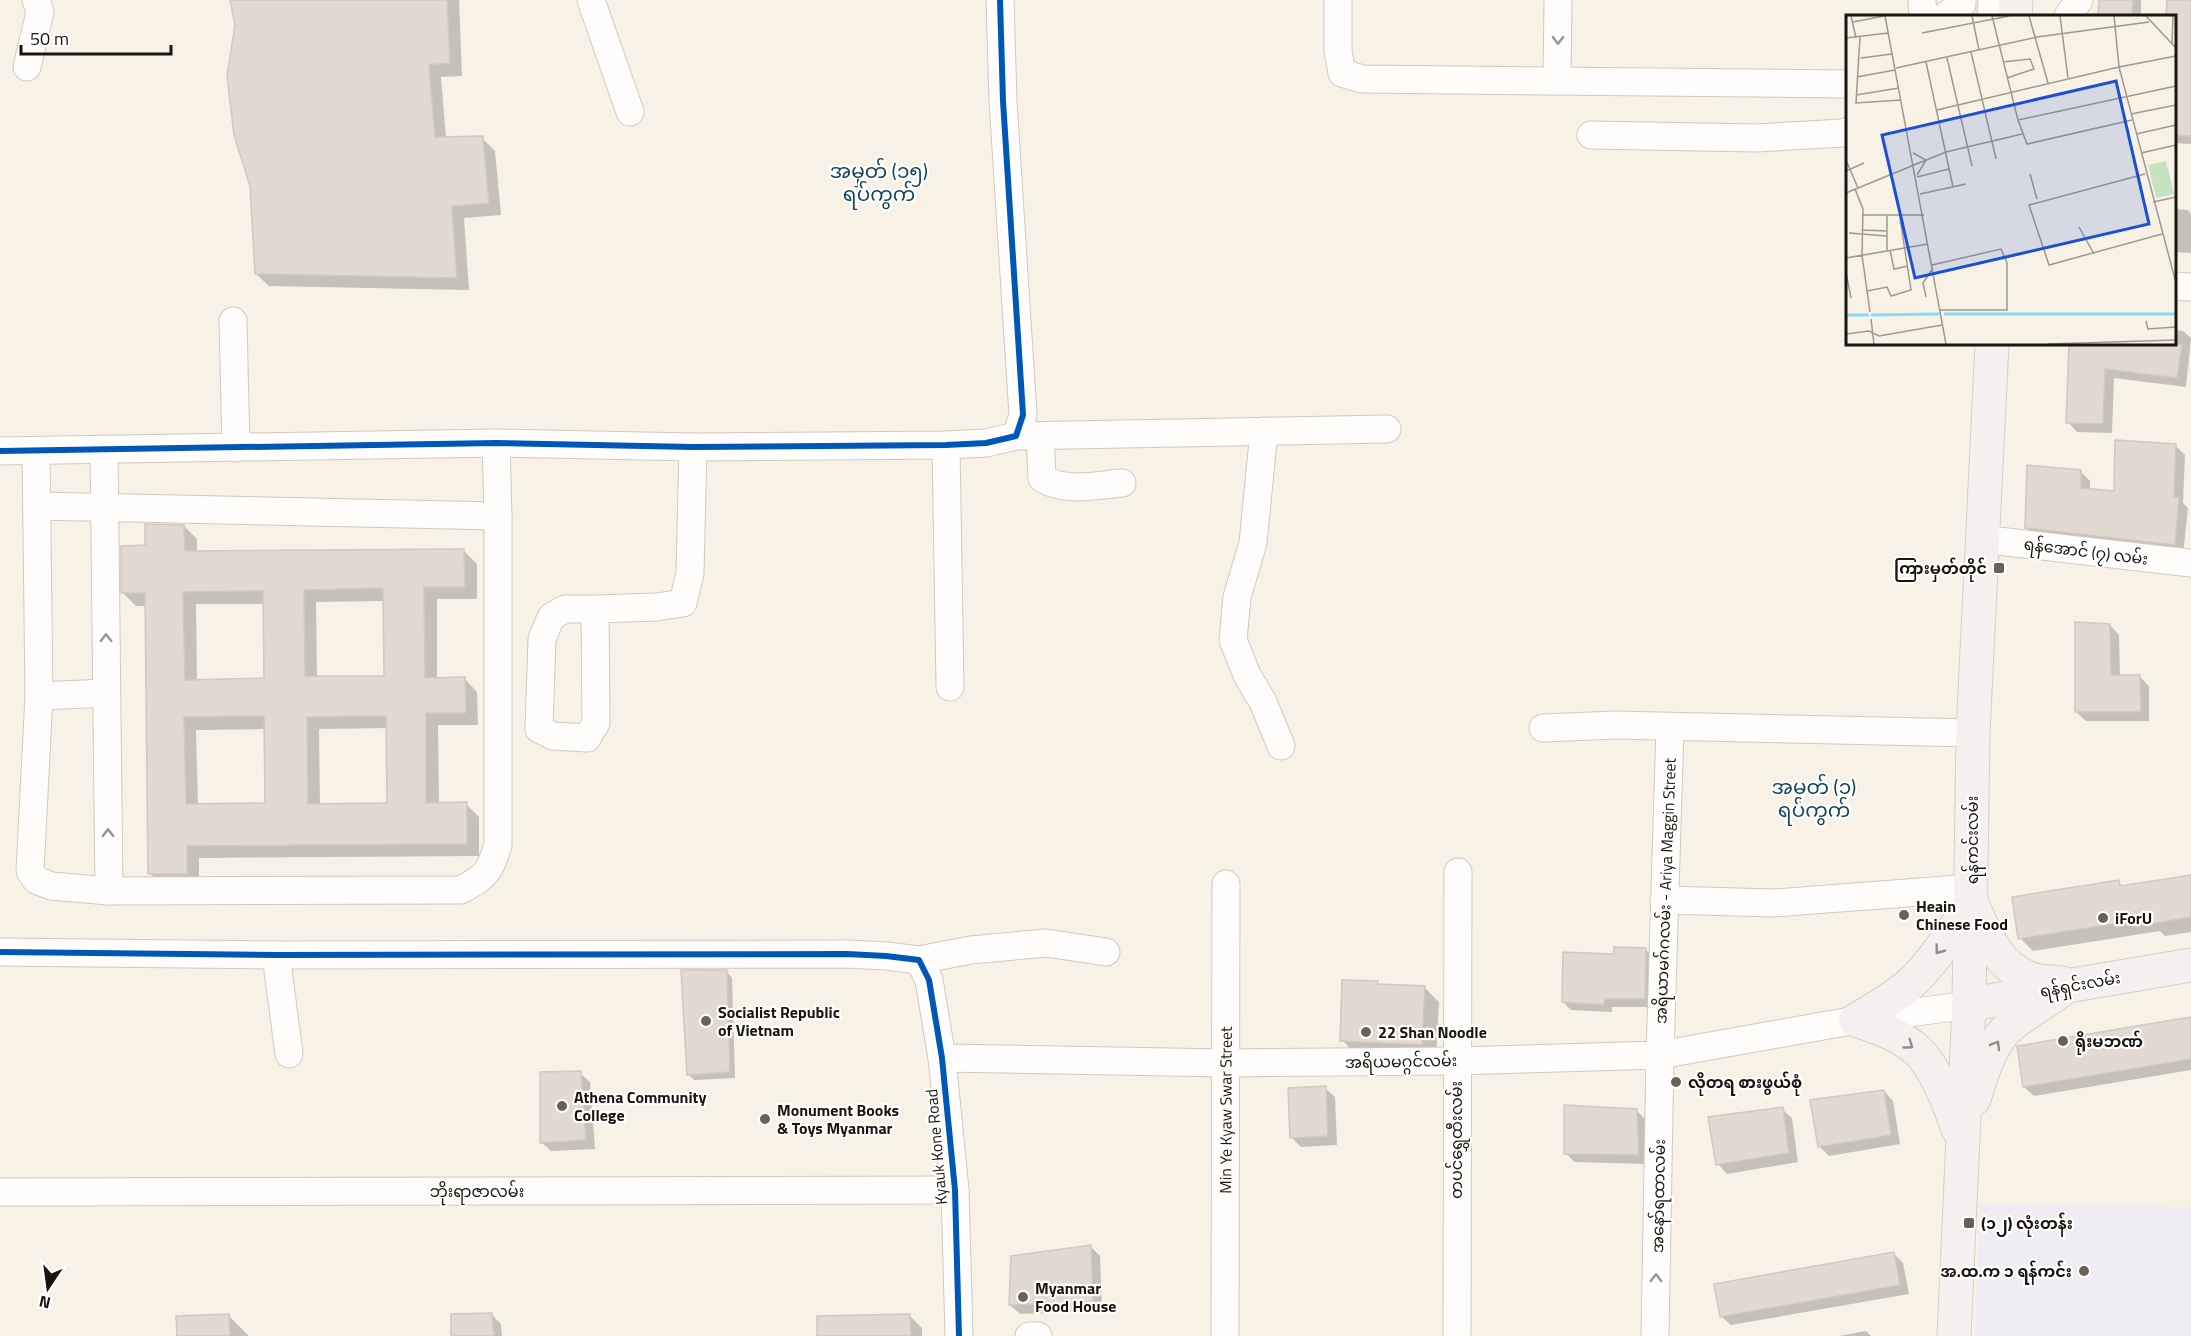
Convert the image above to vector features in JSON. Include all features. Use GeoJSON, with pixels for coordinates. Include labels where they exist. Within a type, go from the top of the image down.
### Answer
{"type":"FeatureCollection","features":[{"type":"Feature","properties":{"kind":"main road"},"geometry":{"type":"LineString","coordinates":[[2015,15],[2016,0]]}},
{"type":"Feature","properties":{"kind":"main road","name":"ရန်ကင်းလမ်း"},"geometry":{"type":"LineString","coordinates":[[1953,1336],[1969,1005],[1973,733],[1992,345]]}},
{"type":"Feature","properties":{"kind":"main road"},"geometry":{"type":"LineString","coordinates":[[1972,895],[1993,947],[2008,966],[2030,978],[2073,985]]}},
{"type":"Feature","properties":{"kind":"main road"},"geometry":{"type":"LineString","coordinates":[[1856,1020],[1917,978],[1940,951],[1972,895]]}},
{"type":"Feature","properties":{"kind":"main road","name":"ရန်ရှင်းလမ်း"},"geometry":{"type":"LineString","coordinates":[[1969,1005],[2191,965]]}},
{"type":"Feature","properties":{"kind":"main road"},"geometry":{"type":"LineString","coordinates":[[1962,1139],[1986,1063],[2004,1032],[2031,1010],[2073,985]]}},
{"type":"Feature","properties":{"kind":"main road"},"geometry":{"type":"LineString","coordinates":[[1856,1020],[1901,1038],[1920,1052],[1948,1101],[1962,1139]]}},
{"type":"Feature","properties":{"kind":"street"},"geometry":{"type":"LineString","coordinates":[[27,67],[40,12],[36,0]]}},
{"type":"Feature","properties":{"kind":"street"},"geometry":{"type":"LineString","coordinates":[[591,0],[630,112]]}},
{"type":"Feature","properties":{"kind":"street"},"geometry":{"type":"LineString","coordinates":[[1000,0],[1004,112],[1023,415],[1028,436],[1042,478],[1050,484],[1069,487],[1122,483]]}},
{"type":"Feature","properties":{"kind":"street"},"geometry":{"type":"LineString","coordinates":[[1338,0],[1338,51],[1342,73],[1362,79],[1846,84]]}},
{"type":"Feature","properties":{"kind":"street"},"geometry":{"type":"LineString","coordinates":[[1557,81],[1558,0]]}},
{"type":"Feature","properties":{"kind":"street"},"geometry":{"type":"LineString","coordinates":[[1922,0],[1923,15]]}},
{"type":"Feature","properties":{"kind":"street"},"geometry":{"type":"LineString","coordinates":[[1946,15],[1962,4],[1962,0]]}},
{"type":"Feature","properties":{"kind":"street"},"geometry":{"type":"LineString","coordinates":[[1991,15],[1992,0]]}},
{"type":"Feature","properties":{"kind":"street"},"geometry":{"type":"LineString","coordinates":[[2069,15],[2079,0]]}},
{"type":"Feature","properties":{"kind":"street"},"geometry":{"type":"LineString","coordinates":[[1591,135],[1757,138],[1846,132]]}},
{"type":"Feature","properties":{"kind":"street"},"geometry":{"type":"LineString","coordinates":[[2176,286],[2191,287]]}},
{"type":"Feature","properties":{"kind":"street"},"geometry":{"type":"LineString","coordinates":[[233,321],[236,448]]}},
{"type":"Feature","properties":{"kind":"street"},"geometry":{"type":"LineString","coordinates":[[0,452],[496,443],[693,447],[946,445],[986,443],[1028,436],[1387,429]]}},
{"type":"Feature","properties":{"kind":"street"},"geometry":{"type":"LineString","coordinates":[[1264,431],[1254,543],[1237,597],[1233,640],[1281,746]]}},
{"type":"Feature","properties":{"kind":"street"},"geometry":{"type":"LineString","coordinates":[[36,451],[39,696],[30,871],[36,880],[51,886],[109,891],[461,890],[483,877],[490,869],[498,845],[496,443]]}},
{"type":"Feature","properties":{"kind":"street"},"geometry":{"type":"LineString","coordinates":[[946,445],[950,687]]}},
{"type":"Feature","properties":{"kind":"street"},"geometry":{"type":"LineString","coordinates":[[595,609],[596,723],[587,738],[553,736],[539,729],[542,639],[551,617],[565,609],[657,607],[683,603],[690,573],[693,447]]}},
{"type":"Feature","properties":{"kind":"street"},"geometry":{"type":"LineString","coordinates":[[104,450],[109,891]]}},
{"type":"Feature","properties":{"kind":"street"},"geometry":{"type":"LineString","coordinates":[[37,506],[498,516]]}},
{"type":"Feature","properties":{"kind":"street","name":"ရန်အောင် (၇) လမ်း"},"geometry":{"type":"LineString","coordinates":[[1981,539],[2191,563]]}},
{"type":"Feature","properties":{"kind":"street"},"geometry":{"type":"LineString","coordinates":[[39,696],[106,693]]}},
{"type":"Feature","properties":{"kind":"street"},"geometry":{"type":"LineString","coordinates":[[1543,728],[1603,725],[1973,733]]}},
{"type":"Feature","properties":{"kind":"street","name":"အရိယာမဂ်ဂလမ်း - Ariya Maggin Street"},"geometry":{"type":"LineString","coordinates":[[1660,1055],[1670,727]]}},
{"type":"Feature","properties":{"kind":"street","name":"တပင်ရွှေထီးလမ်း"},"geometry":{"type":"LineString","coordinates":[[1457,1336],[1458,872]]}},
{"type":"Feature","properties":{"kind":"street","name":"Min Ye Kyaw Swar Street"},"geometry":{"type":"LineString","coordinates":[[1225,1336],[1226,884]]}},
{"type":"Feature","properties":{"kind":"street"},"geometry":{"type":"LineString","coordinates":[[1664,900],[1774,903],[1972,895]]}},
{"type":"Feature","properties":{"kind":"street"},"geometry":{"type":"LineString","coordinates":[[0,952],[276,955],[847,954],[919,960],[971,950],[1046,943],[1106,952]]}},
{"type":"Feature","properties":{"kind":"street"},"geometry":{"type":"LineString","coordinates":[[276,955],[289,1054]]}},
{"type":"Feature","properties":{"kind":"street","name":"Kyauk Kone Road"},"geometry":{"type":"LineString","coordinates":[[919,960],[929,980],[942,1058],[955,1190],[959,1336]]}},
{"type":"Feature","properties":{"kind":"street"},"geometry":{"type":"LineString","coordinates":[[1856,1020],[1969,1005]]}},
{"type":"Feature","properties":{"kind":"street","name":"အရိယမဂ္ဂင်လမ်း"},"geometry":{"type":"LineString","coordinates":[[942,1058],[1226,1064],[1660,1055],[1856,1020]]}},
{"type":"Feature","properties":{"kind":"street","name":"အနော်ရထာလမ်း"},"geometry":{"type":"LineString","coordinates":[[1655,1336],[1660,1055]]}},
{"type":"Feature","properties":{"kind":"street","name":"ဘိုးရာဇာလမ်း"},"geometry":{"type":"LineString","coordinates":[[0,1192],[955,1190]]}},
{"type":"Feature","properties":{"kind":"street"},"geometry":{"type":"LineString","coordinates":[[1029,1336],[1038,1336]]}},
{"type":"Feature","properties":{"kind":"shaded area","name":"အ.ထ.က ၁ ရန်ကင်း"},"geometry":{"type":"Polygon","coordinates":[[[1980,1204],[2191,1207],[2191,1336],[1975,1336],[1980,1204]]]}},
{"type":"Feature","properties":{"kind":"building"},"geometry":{"type":"Polygon","coordinates":[[[230,0],[447,0],[450,63],[429,65],[435,137],[483,136],[489,203],[452,206],[457,278],[255,274],[250,186],[234,135],[227,76],[235,25],[230,0]]]}},
{"type":"Feature","properties":{"kind":"building"},"geometry":{"type":"Polygon","coordinates":[[[2099,0],[2133,0],[2132,15],[2098,15],[2099,0]]]}},
{"type":"Feature","properties":{"kind":"building"},"geometry":{"type":"Polygon","coordinates":[[[2167,0],[2191,0],[2191,136],[2176,135],[2176,15],[2166,15],[2167,0]]]}},
{"type":"Feature","properties":{"kind":"building"},"geometry":{"type":"Polygon","coordinates":[[[2182,344],[2177,378],[2105,369],[2103,424],[2066,423],[2069,345],[2182,344]]]}},
{"type":"Feature","properties":{"kind":"building"},"geometry":{"type":"Polygon","coordinates":[[[2115,440],[2176,444],[2174,497],[2179,497],[2175,545],[2025,528],[2027,465],[2081,470],[2081,488],[2114,491],[2115,440]]]}},
{"type":"Feature","properties":{"kind":"building"},"geometry":{"type":"Polygon","coordinates":[[[145,524],[184,525],[185,551],[464,549],[465,587],[424,587],[425,678],[465,677],[466,713],[426,713],[426,803],[467,802],[467,844],[187,846],[187,874],[148,874],[145,593],[121,593],[121,546],[145,545],[145,524]],[[383,588],[304,590],[305,676],[384,676],[383,588]],[[263,591],[183,592],[185,680],[264,678],[263,591]],[[264,716],[184,717],[186,804],[265,803],[264,716]],[[386,716],[307,717],[308,804],[387,803],[386,716]]]}},
{"type":"Feature","properties":{"kind":"building"},"geometry":{"type":"Polygon","coordinates":[[[2075,622],[2110,624],[2111,675],[2140,675],[2141,712],[2075,712],[2075,622]]]}},
{"type":"Feature","properties":{"kind":"building"},"geometry":{"type":"Polygon","coordinates":[[[2191,875],[2191,917],[2151,924],[2150,918],[2018,939],[2012,897],[2119,880],[2120,886],[2191,875]]]}},
{"type":"Feature","properties":{"kind":"building"},"geometry":{"type":"Polygon","coordinates":[[[1614,947],[1646,948],[1645,999],[1605,999],[1604,1005],[1562,1002],[1563,952],[1614,954],[1614,947]]]}},
{"type":"Feature","properties":{"kind":"building","name":"Socialist Republic of Vietnam"},"geometry":{"type":"Polygon","coordinates":[[[681,970],[727,970],[730,1072],[687,1075],[681,970]]]}},
{"type":"Feature","properties":{"kind":"building"},"geometry":{"type":"Polygon","coordinates":[[[1342,980],[1425,986],[1422,1045],[1340,1041],[1342,980]]]}},
{"type":"Feature","properties":{"kind":"building"},"geometry":{"type":"Polygon","coordinates":[[[2191,1017],[2191,1059],[2023,1087],[2017,1046],[2191,1017]]]}},
{"type":"Feature","properties":{"kind":"building","name":"Athena Community College"},"geometry":{"type":"Polygon","coordinates":[[[581,1071],[586,1140],[540,1143],[540,1072],[581,1071]]]}},
{"type":"Feature","properties":{"kind":"building"},"geometry":{"type":"Polygon","coordinates":[[[1326,1086],[1328,1136],[1290,1138],[1288,1088],[1326,1086]]]}},
{"type":"Feature","properties":{"kind":"building"},"geometry":{"type":"Polygon","coordinates":[[[1884,1090],[1891,1135],[1818,1147],[1810,1100],[1884,1090]]]}},
{"type":"Feature","properties":{"kind":"building"},"geometry":{"type":"Polygon","coordinates":[[[1564,1105],[1637,1109],[1639,1155],[1564,1154],[1564,1105]]]}},
{"type":"Feature","properties":{"kind":"building"},"geometry":{"type":"Polygon","coordinates":[[[1783,1107],[1789,1153],[1716,1165],[1708,1117],[1783,1107]]]}},
{"type":"Feature","properties":{"kind":"building"},"geometry":{"type":"Polygon","coordinates":[[[1091,1245],[1093,1302],[1009,1305],[1011,1256],[1091,1245]]]}},
{"type":"Feature","properties":{"kind":"building"},"geometry":{"type":"Polygon","coordinates":[[[1894,1252],[1900,1285],[1720,1317],[1714,1284],[1894,1252]]]}},
{"type":"Feature","properties":{"kind":"building"},"geometry":{"type":"Polygon","coordinates":[[[492,1313],[494,1336],[451,1336],[451,1314],[492,1313]]]}},
{"type":"Feature","properties":{"kind":"building"},"geometry":{"type":"Polygon","coordinates":[[[229,1314],[230,1336],[177,1336],[176,1316],[229,1314]]]}},
{"type":"Feature","properties":{"kind":"building"},"geometry":{"type":"Polygon","coordinates":[[[910,1314],[911,1336],[817,1336],[817,1316],[910,1314]]]}},
{"type":"Feature","properties":{"kind":"cycle path"},"geometry":{"type":"LineString","coordinates":[[0,451],[496,443],[693,447],[946,445],[986,443],[1016,436],[1023,415],[1003,101],[1000,0]]}},
{"type":"Feature","properties":{"kind":"cycle path"},"geometry":{"type":"LineString","coordinates":[[0,952],[276,955],[847,954],[919,960],[929,980],[942,1058],[955,1190],[959,1336]]}},
{"type":"Feature","properties":{"kind":"place","name":"ကြားမှတ်တိုင်"},"geometry":{"type":"Point","coordinates":[1999,568]}},
{"type":"Feature","properties":{"kind":"place","name":"Heain Chinese Food"},"geometry":{"type":"Point","coordinates":[1904,915]}},
{"type":"Feature","properties":{"kind":"place","name":"iForU"},"geometry":{"type":"Point","coordinates":[2103,918]}},
{"type":"Feature","properties":{"kind":"place","name":"Socialist Republic of Vietnam"},"geometry":{"type":"Point","coordinates":[706,1021]}},
{"type":"Feature","properties":{"kind":"place","name":"22 Shan Noodle"},"geometry":{"type":"Point","coordinates":[1366,1032]}},
{"type":"Feature","properties":{"kind":"place","name":"ရိုးမဘဏ်"},"geometry":{"type":"Point","coordinates":[2063,1041]}},
{"type":"Feature","properties":{"kind":"place","name":"လိုတရ စားဖွယ်စုံ"},"geometry":{"type":"Point","coordinates":[1676,1082]}},
{"type":"Feature","properties":{"kind":"place","name":"Athena Community College"},"geometry":{"type":"Point","coordinates":[562,1106]}},
{"type":"Feature","properties":{"kind":"place","name":"Monument Books & Toys Myanmar"},"geometry":{"type":"Point","coordinates":[765,1119]}},
{"type":"Feature","properties":{"kind":"place","name":"(၁၂) လုံးတန်း"},"geometry":{"type":"Point","coordinates":[1969,1223]}},
{"type":"Feature","properties":{"kind":"place","name":"အ.ထ.က ၁ ရန်ကင်း"},"geometry":{"type":"Point","coordinates":[2084,1271]}},
{"type":"Feature","properties":{"kind":"place","name":"Myanmar Food House"},"geometry":{"type":"Point","coordinates":[1023,1297]}},
{"type":"Feature","properties":{"kind":"district","name":"အမှတ် (၁၅) ရပ်ကွက်"},"geometry":{"type":"Point","coordinates":[879,182]}},
{"type":"Feature","properties":{"kind":"district","name":"အမှတ် (၁) ရပ်ကွက်"},"geometry":{"type":"Point","coordinates":[1814,798]}}]}
